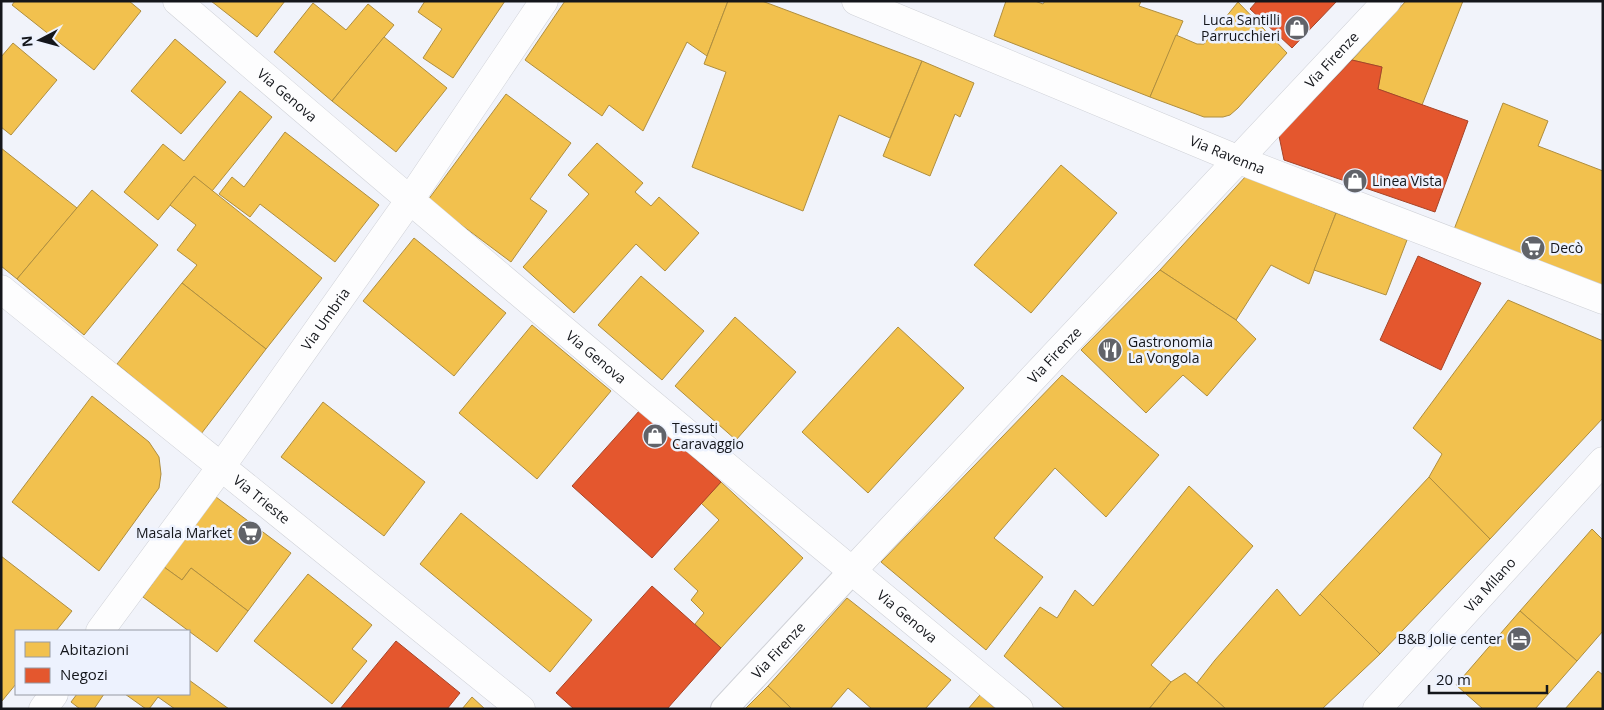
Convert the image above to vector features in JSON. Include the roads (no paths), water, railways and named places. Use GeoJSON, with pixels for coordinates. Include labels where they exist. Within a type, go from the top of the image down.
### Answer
{"type":"FeatureCollection","features":[{"type":"Feature","properties":{"kind":"street","name":"Via Genova"},"geometry":{"type":"LineString","coordinates":[[177,1],[409,201],[1019,709]]}},
{"type":"Feature","properties":{"kind":"street","name":"Via Umbria"},"geometry":{"type":"LineString","coordinates":[[101,630],[221,467],[409,201],[544,1]]}},
{"type":"Feature","properties":{"kind":"street","name":"Via Ravenna"},"geometry":{"type":"LineString","coordinates":[[856,1],[1239,160],[1603,300]]}},
{"type":"Feature","properties":{"kind":"street","name":"Via Firenze"},"geometry":{"type":"LineString","coordinates":[[724,709],[1387,1]]}},
{"type":"Feature","properties":{"kind":"street","name":"Via Trieste"},"geometry":{"type":"LineString","coordinates":[[1,289],[521,709]]}},
{"type":"Feature","properties":{"kind":"street","name":"Via Milano"},"geometry":{"type":"LineString","coordinates":[[1377,709],[1603,461]]}},
{"type":"Feature","properties":{"kind":"place","name":"Luca Santilli Parrucchieri"},"geometry":{"type":"Point","coordinates":[1297,28]}},
{"type":"Feature","properties":{"kind":"place","name":"Linea Vista"},"geometry":{"type":"Point","coordinates":[1355,181]}},
{"type":"Feature","properties":{"kind":"place","name":"Decò"},"geometry":{"type":"Point","coordinates":[1533,248]}},
{"type":"Feature","properties":{"kind":"place","name":"Gastronomia La Vongola"},"geometry":{"type":"Point","coordinates":[1110,350]}},
{"type":"Feature","properties":{"kind":"place","name":"Tessuti Caravaggio"},"geometry":{"type":"Point","coordinates":[655,436]}},
{"type":"Feature","properties":{"kind":"place","name":"Masala Market"},"geometry":{"type":"Point","coordinates":[250,533]}},
{"type":"Feature","properties":{"kind":"place","name":"B&B Jolie center"},"geometry":{"type":"Point","coordinates":[1519,639]}}]}
